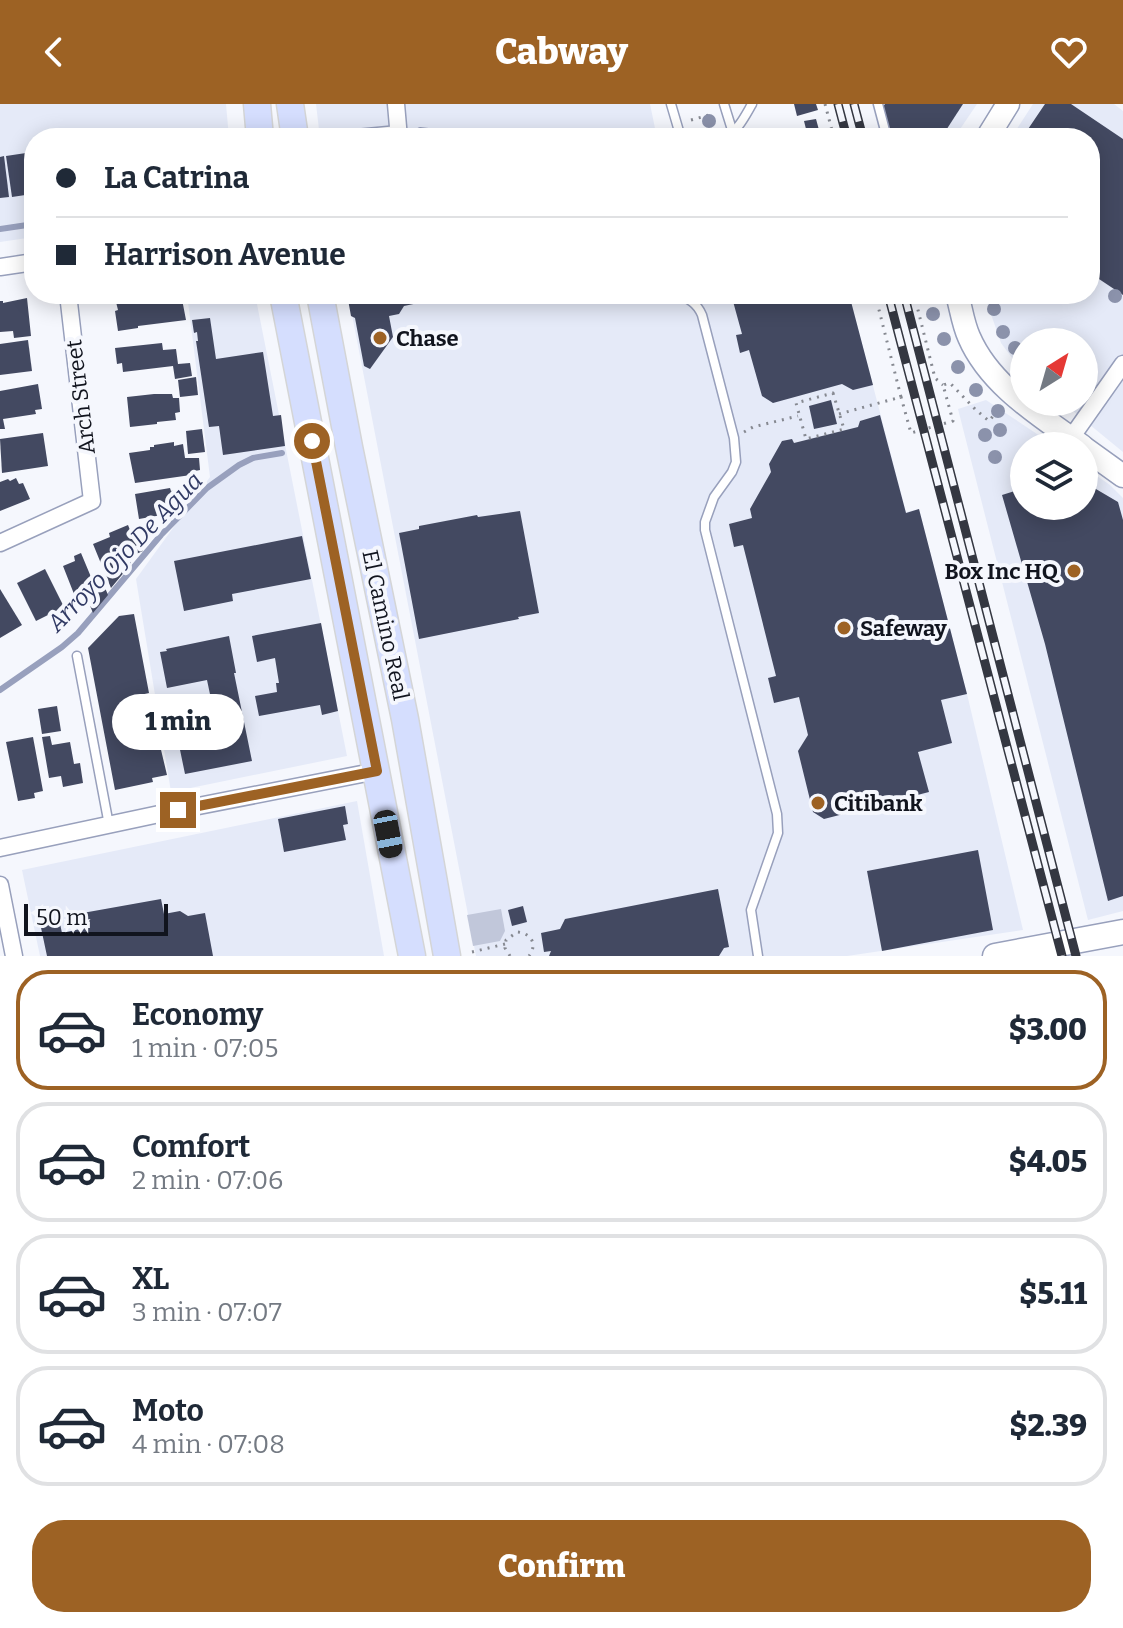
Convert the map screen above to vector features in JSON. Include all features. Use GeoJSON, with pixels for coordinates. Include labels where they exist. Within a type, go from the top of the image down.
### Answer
{"type":"FeatureCollection","features":[{"type":"Feature","properties":{"kind":"main road"},"geometry":{"type":"LineString","coordinates":[[257,104],[259,128]]}},
{"type":"Feature","properties":{"kind":"main road"},"geometry":{"type":"LineString","coordinates":[[290,104],[294,128]]}},
{"type":"Feature","properties":{"kind":"main road","name":"El Camino Real"},"geometry":{"type":"LineString","coordinates":[[285,304],[412,956]]}},
{"type":"Feature","properties":{"kind":"main road","name":"El Camino Real"},"geometry":{"type":"LineString","coordinates":[[322,304],[405,719],[419,805],[460,954]]}},
{"type":"Feature","properties":{"kind":"main road"},"geometry":{"type":"LineString","coordinates":[[995,956],[1123,932]]}},
{"type":"Feature","properties":{"kind":"street"},"geometry":{"type":"LineString","coordinates":[[396,104],[398,128]]}},
{"type":"Feature","properties":{"kind":"street"},"geometry":{"type":"LineString","coordinates":[[993,128],[1008,104]]}},
{"type":"Feature","properties":{"kind":"street"},"geometry":{"type":"LineString","coordinates":[[0,267],[24,263]]}},
{"type":"Feature","properties":{"kind":"street","name":"Arch Street"},"geometry":{"type":"LineString","coordinates":[[0,543],[92,501],[69,304]]}},
{"type":"Feature","properties":{"kind":"street"},"geometry":{"type":"LineString","coordinates":[[960,304],[968,335],[991,373],[1011,393],[1063,432]]}},
{"type":"Feature","properties":{"kind":"street"},"geometry":{"type":"LineString","coordinates":[[1086,432],[1123,364]]}},
{"type":"Feature","properties":{"kind":"street"},"geometry":{"type":"LineString","coordinates":[[1098,458],[1123,476]]}},
{"type":"Feature","properties":{"kind":"street"},"geometry":{"type":"LineString","coordinates":[[0,848],[377,771]]}},
{"type":"Feature","properties":{"kind":"street"},"geometry":{"type":"LineString","coordinates":[[0,885],[14,956]]}},
{"type":"Feature","properties":{"kind":"lane"},"geometry":{"type":"LineString","coordinates":[[671,104],[678,128]]}},
{"type":"Feature","properties":{"kind":"lane"},"geometry":{"type":"LineString","coordinates":[[724,104],[731,128]]}},
{"type":"Feature","properties":{"kind":"lane"},"geometry":{"type":"LineString","coordinates":[[738,128],[752,104]]}},
{"type":"Feature","properties":{"kind":"lane"},"geometry":{"type":"LineString","coordinates":[[878,104],[884,128]]}},
{"type":"Feature","properties":{"kind":"lane"},"geometry":{"type":"LineString","coordinates":[[696,304],[702,315],[734,438],[736,462],[714,497],[705,530],[777,814],[778,833],[751,910],[758,956]]}},
{"type":"Feature","properties":{"kind":"lane"},"geometry":{"type":"LineString","coordinates":[[77,656],[109,825]]}},
{"type":"Feature","properties":{"kind":"path"},"geometry":{"type":"LineString","coordinates":[[825,104],[831,128]]}},
{"type":"Feature","properties":{"kind":"path"},"geometry":{"type":"LineString","coordinates":[[691,120],[713,114]]}},
{"type":"Feature","properties":{"kind":"path"},"geometry":{"type":"LineString","coordinates":[[878,304],[911,433],[953,421],[943,385],[935,378],[916,304]]}},
{"type":"Feature","properties":{"kind":"path"},"geometry":{"type":"LineString","coordinates":[[943,385],[950,383],[989,421],[994,415]]}},
{"type":"Feature","properties":{"kind":"path"},"geometry":{"type":"LineString","coordinates":[[833,393],[839,414],[844,429],[806,439],[796,403],[833,393]]}},
{"type":"Feature","properties":{"kind":"path"},"geometry":{"type":"LineString","coordinates":[[839,414],[901,397]]}},
{"type":"Feature","properties":{"kind":"path"},"geometry":{"type":"LineString","coordinates":[[734,438],[753,427],[799,415]]}},
{"type":"Feature","properties":{"kind":"path"},"geometry":{"type":"LineString","coordinates":[[510,956],[505,944],[509,936],[517,932],[525,933],[533,943],[529,956]]}},
{"type":"Feature","properties":{"kind":"path"},"geometry":{"type":"LineString","coordinates":[[460,954],[505,944]]}},
{"type":"Feature","properties":{"kind":"shaded area"},"geometry":{"type":"Polygon","coordinates":[[[0,104],[226,104],[228,128],[24,128],[24,238],[0,242],[0,104]]]}},
{"type":"Feature","properties":{"kind":"shaded area"},"geometry":{"type":"Polygon","coordinates":[[[316,104],[650,104],[655,128],[319,128],[316,104]]]}},
{"type":"Feature","properties":{"kind":"shaded area"},"geometry":{"type":"Polygon","coordinates":[[[872,104],[977,104],[961,128],[878,128],[872,104]]]}},
{"type":"Feature","properties":{"kind":"shaded area"},"geometry":{"type":"Polygon","coordinates":[[[1033,104],[1114,104],[1123,111],[1123,452],[1079,416],[1098,416],[1098,328],[1010,328],[1010,355],[1001,343],[987,304],[1100,304],[1100,128],[1017,128],[1033,104]]]}},
{"type":"Feature","properties":{"kind":"shaded area"},"geometry":{"type":"Polygon","coordinates":[[[188,304],[257,304],[347,756],[171,792],[136,579],[210,477],[188,304]]]}},
{"type":"Feature","properties":{"kind":"shaded area"},"geometry":{"type":"Polygon","coordinates":[[[350,304],[852,304],[906,512],[919,509],[1023,930],[847,956],[476,956],[350,304]]]}},
{"type":"Feature","properties":{"kind":"shaded area"},"geometry":{"type":"Polygon","coordinates":[[[986,400],[1034,432],[1010,432],[1010,520],[1098,520],[1098,477],[1123,498],[1123,911],[1088,920],[958,409],[986,400]]]}},
{"type":"Feature","properties":{"kind":"shaded area"},"geometry":{"type":"Polygon","coordinates":[[[357,801],[384,956],[40,956],[22,870],[357,801]]]}},
{"type":"Feature","properties":{"kind":"shaded area"},"geometry":{"type":"Polygon","coordinates":[[[501,909],[505,931],[500,941],[473,946],[467,915],[501,909]]]}},
{"type":"Feature","properties":{"kind":"building"},"geometry":{"type":"Polygon","coordinates":[[[794,104],[816,104],[818,110],[797,116],[794,104]]]}},
{"type":"Feature","properties":{"kind":"building"},"geometry":{"type":"Polygon","coordinates":[[[885,104],[963,104],[947,128],[888,128],[883,107],[885,104]]]}},
{"type":"Feature","properties":{"kind":"building"},"geometry":{"type":"Polygon","coordinates":[[[1045,104],[1071,104],[1123,139],[1123,295],[1100,280],[1100,128],[1029,128],[1045,104]]]}},
{"type":"Feature","properties":{"kind":"building"},"geometry":{"type":"Polygon","coordinates":[[[816,119],[818,128],[806,128],[804,121],[816,119]]]}},
{"type":"Feature","properties":{"kind":"building"},"geometry":{"type":"Polygon","coordinates":[[[24,153],[24,195],[12,197],[6,156],[24,153]]]}},
{"type":"Feature","properties":{"kind":"building"},"geometry":{"type":"Polygon","coordinates":[[[4,156],[9,197],[0,198],[0,157],[4,156]]]}},
{"type":"Feature","properties":{"kind":"building"},"geometry":{"type":"Polygon","coordinates":[[[24,299],[24,304],[28,304],[31,336],[14,338],[13,331],[0,332],[0,301],[24,299]]]}},
{"type":"Feature","properties":{"kind":"building"},"geometry":{"type":"Polygon","coordinates":[[[116,304],[183,304],[186,320],[118,331],[115,311],[118,310],[116,304]]]}},
{"type":"Feature","properties":{"kind":"building"},"geometry":{"type":"Polygon","coordinates":[[[349,304],[413,304],[404,306],[399,314],[389,316],[393,337],[370,369],[364,366],[355,318],[351,316],[349,304]]]}},
{"type":"Feature","properties":{"kind":"building"},"geometry":{"type":"Polygon","coordinates":[[[734,304],[852,304],[873,385],[853,390],[842,384],[773,403],[762,396],[749,350],[740,353],[736,335],[742,334],[734,304]]]}},
{"type":"Feature","properties":{"kind":"building"},"geometry":{"type":"Polygon","coordinates":[[[210,318],[216,359],[263,352],[273,416],[281,415],[285,446],[223,455],[219,426],[209,427],[197,332],[194,333],[192,320],[210,318]]]}},
{"type":"Feature","properties":{"kind":"building"},"geometry":{"type":"Polygon","coordinates":[[[28,340],[32,371],[0,375],[0,344],[28,340]]]}},
{"type":"Feature","properties":{"kind":"building"},"geometry":{"type":"Polygon","coordinates":[[[162,343],[163,350],[176,349],[178,364],[190,363],[192,376],[175,379],[173,366],[123,372],[122,363],[117,364],[115,348],[162,343]]]}},
{"type":"Feature","properties":{"kind":"building"},"geometry":{"type":"Polygon","coordinates":[[[196,377],[198,395],[180,397],[178,380],[196,377]]]}},
{"type":"Feature","properties":{"kind":"building"},"geometry":{"type":"Polygon","coordinates":[[[38,384],[42,409],[35,410],[36,414],[3,419],[5,429],[0,429],[0,391],[38,384]]]}},
{"type":"Feature","properties":{"kind":"building"},"geometry":{"type":"Polygon","coordinates":[[[172,394],[173,398],[179,398],[180,412],[175,413],[176,420],[130,427],[127,397],[172,394]]]}},
{"type":"Feature","properties":{"kind":"building"},"geometry":{"type":"Polygon","coordinates":[[[831,400],[837,424],[814,429],[809,406],[831,400]]]}},
{"type":"Feature","properties":{"kind":"building"},"geometry":{"type":"Polygon","coordinates":[[[880,415],[906,513],[919,509],[967,694],[941,700],[952,743],[918,752],[929,792],[824,819],[813,812],[798,751],[808,735],[799,697],[774,703],[768,678],[776,676],[743,545],[734,547],[729,524],[752,518],[750,509],[771,472],[769,464],[782,441],[792,439],[794,443],[858,427],[860,421],[880,415]]]}},
{"type":"Feature","properties":{"kind":"building"},"geometry":{"type":"Polygon","coordinates":[[[202,429],[205,452],[188,454],[186,431],[202,429]]]}},
{"type":"Feature","properties":{"kind":"building"},"geometry":{"type":"Polygon","coordinates":[[[43,433],[48,466],[2,473],[0,439],[43,433]]]}},
{"type":"Feature","properties":{"kind":"building"},"geometry":{"type":"Polygon","coordinates":[[[174,442],[174,446],[183,444],[185,458],[199,458],[200,470],[190,472],[191,475],[135,483],[129,453],[174,442]]]}},
{"type":"Feature","properties":{"kind":"building"},"geometry":{"type":"Polygon","coordinates":[[[16,478],[19,484],[23,483],[30,499],[0,511],[0,482],[16,478]]]}},
{"type":"Feature","properties":{"kind":"building"},"geometry":{"type":"Polygon","coordinates":[[[170,488],[171,491],[177,490],[180,507],[172,508],[173,513],[139,519],[135,494],[170,488]]]}},
{"type":"Feature","properties":{"kind":"building"},"geometry":{"type":"Polygon","coordinates":[[[1098,490],[1118,502],[1123,520],[1123,896],[1108,901],[1045,644],[1002,495],[1010,492],[1010,520],[1098,520],[1098,490]]]}},
{"type":"Feature","properties":{"kind":"building"},"geometry":{"type":"Polygon","coordinates":[[[520,511],[539,613],[419,639],[399,533],[477,515],[520,511]]]}},
{"type":"Feature","properties":{"kind":"building"},"geometry":{"type":"Polygon","coordinates":[[[128,525],[132,535],[136,533],[143,551],[129,557],[131,564],[111,588],[93,544],[128,525]]]}},
{"type":"Feature","properties":{"kind":"building"},"geometry":{"type":"Polygon","coordinates":[[[302,536],[311,579],[232,594],[233,601],[184,611],[174,561],[302,536]]]}},
{"type":"Feature","properties":{"kind":"building"},"geometry":{"type":"Polygon","coordinates":[[[81,553],[91,577],[99,573],[108,595],[93,613],[84,591],[74,594],[63,566],[75,561],[74,556],[81,553]]]}},
{"type":"Feature","properties":{"kind":"building"},"geometry":{"type":"Polygon","coordinates":[[[45,569],[64,607],[36,621],[17,583],[45,569]]]}},
{"type":"Feature","properties":{"kind":"building"},"geometry":{"type":"Polygon","coordinates":[[[0,589],[22,625],[0,638],[0,589]]]}},
{"type":"Feature","properties":{"kind":"building"},"geometry":{"type":"Polygon","coordinates":[[[134,614],[149,693],[131,697],[139,736],[157,733],[167,775],[152,778],[153,782],[115,790],[88,648],[119,616],[134,614]]]}},
{"type":"Feature","properties":{"kind":"building"},"geometry":{"type":"Polygon","coordinates":[[[321,623],[338,711],[322,715],[320,705],[259,716],[255,696],[277,692],[276,683],[279,683],[275,658],[257,662],[252,636],[321,623]]]}},
{"type":"Feature","properties":{"kind":"building"},"geometry":{"type":"Polygon","coordinates":[[[229,636],[252,761],[185,774],[179,745],[219,737],[207,680],[167,688],[160,652],[229,636]]]}},
{"type":"Feature","properties":{"kind":"building"},"geometry":{"type":"Polygon","coordinates":[[[57,706],[61,731],[42,734],[38,709],[57,706]]]}},
{"type":"Feature","properties":{"kind":"building"},"geometry":{"type":"Polygon","coordinates":[[[50,736],[52,745],[70,742],[74,764],[80,763],[83,783],[63,787],[61,776],[49,778],[42,737],[50,736]]]}},
{"type":"Feature","properties":{"kind":"building"},"geometry":{"type":"Polygon","coordinates":[[[33,737],[43,791],[34,793],[35,798],[18,801],[6,742],[33,737]]]}},
{"type":"Feature","properties":{"kind":"building"},"geometry":{"type":"Polygon","coordinates":[[[345,806],[348,824],[343,825],[346,840],[284,852],[278,819],[345,806]]]}},
{"type":"Feature","properties":{"kind":"building"},"geometry":{"type":"Polygon","coordinates":[[[978,850],[993,930],[882,951],[867,871],[978,850]]]}},
{"type":"Feature","properties":{"kind":"building"},"geometry":{"type":"Polygon","coordinates":[[[718,889],[729,947],[724,948],[719,956],[549,956],[551,951],[544,952],[541,933],[560,929],[565,919],[718,889]]]}},
{"type":"Feature","properties":{"kind":"building"},"geometry":{"type":"Polygon","coordinates":[[[161,899],[164,914],[180,911],[188,916],[205,913],[213,956],[47,956],[40,923],[59,919],[62,933],[80,929],[77,914],[161,899]]]}},
{"type":"Feature","properties":{"kind":"building"},"geometry":{"type":"Polygon","coordinates":[[[523,906],[527,922],[512,926],[508,910],[523,906]]]}},
{"type":"Feature","properties":{"kind":"waterway"},"geometry":{"type":"LineString","coordinates":[[0,229],[24,225]]}},
{"type":"Feature","properties":{"kind":"waterway","name":"Arroyo Ojo De Agua"},"geometry":{"type":"LineString","coordinates":[[0,690],[78,633],[161,535],[207,488],[253,458],[282,453]]}},
{"type":"Feature","properties":{"kind":"railway"},"geometry":{"type":"LineString","coordinates":[[838,104],[844,128]]}},
{"type":"Feature","properties":{"kind":"railway"},"geometry":{"type":"LineString","coordinates":[[854,104],[860,128]]}},
{"type":"Feature","properties":{"kind":"railway"},"geometry":{"type":"LineString","coordinates":[[891,304],[1062,956]]}},
{"type":"Feature","properties":{"kind":"railway"},"geometry":{"type":"LineString","coordinates":[[907,304],[1076,956]]}},
{"type":"Feature","properties":{"kind":"place","name":"Chase"},"geometry":{"type":"Point","coordinates":[380,338]}},
{"type":"Feature","properties":{"kind":"place","name":"Box Inc HQ"},"geometry":{"type":"Point","coordinates":[1074,571]}},
{"type":"Feature","properties":{"kind":"place","name":"Safeway"},"geometry":{"type":"Point","coordinates":[844,628]}},
{"type":"Feature","properties":{"kind":"place","name":"Citibank"},"geometry":{"type":"Point","coordinates":[818,803]}},
{"type":"Feature","properties":{"kind":"route"},"geometry":{"type":"LineString","coordinates":[[178,810],[377,771],[312,441]]}}]}
